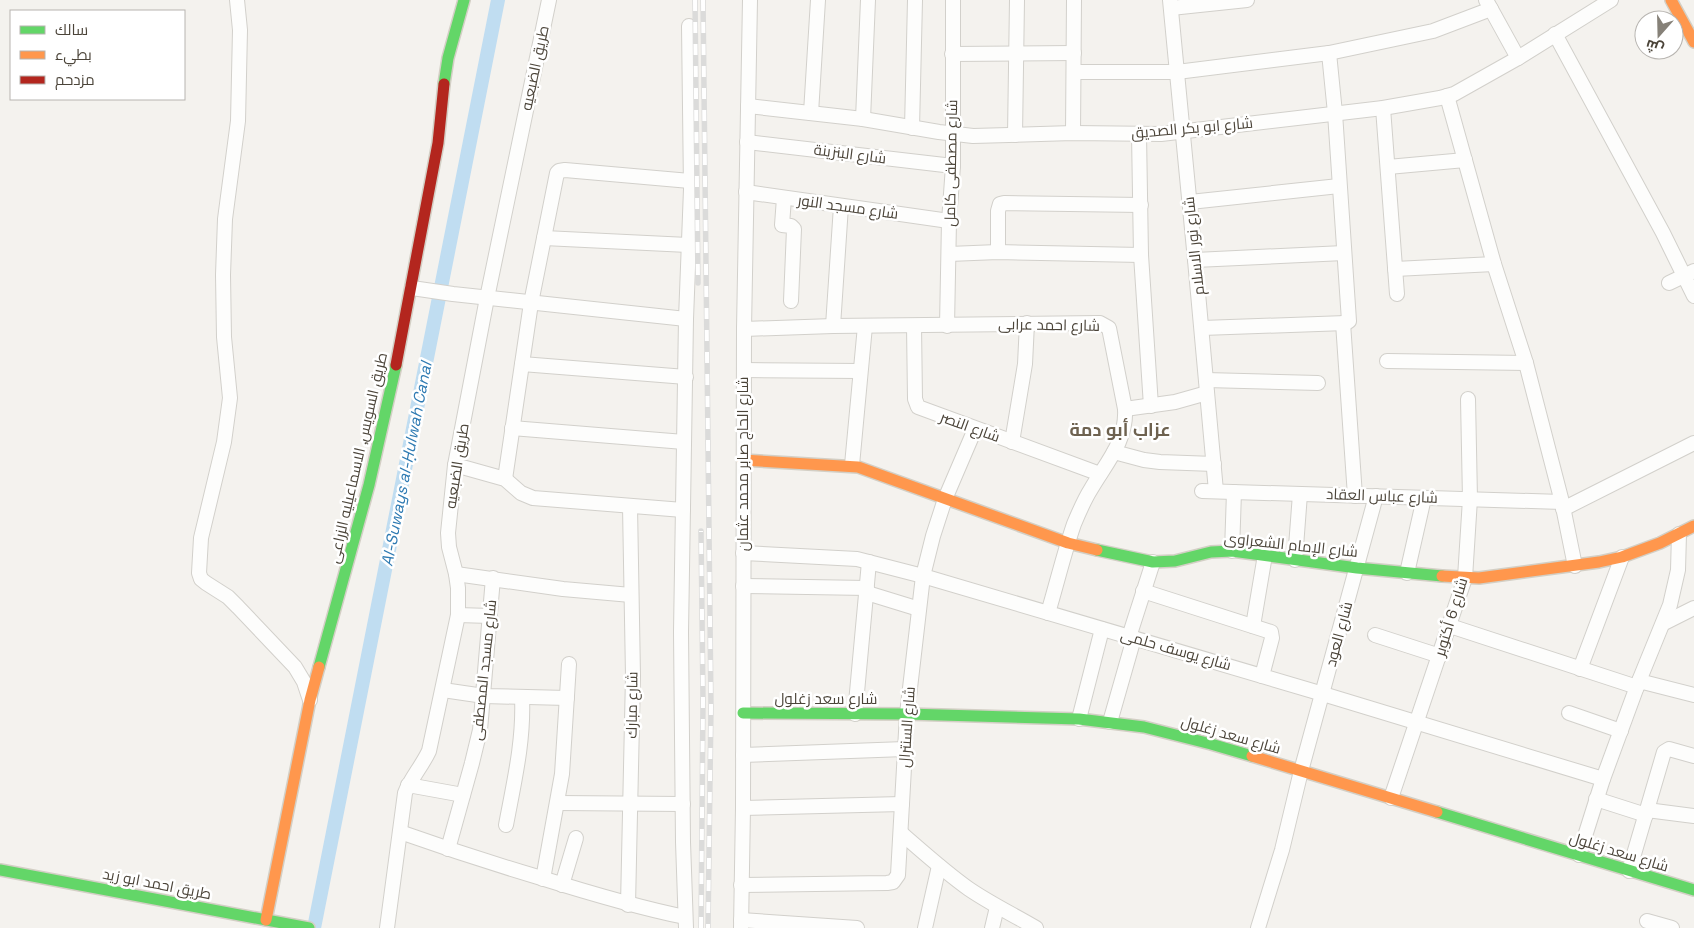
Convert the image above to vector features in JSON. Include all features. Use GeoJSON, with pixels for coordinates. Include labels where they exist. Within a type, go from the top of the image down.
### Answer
{"type":"FeatureCollection","features":[{"type":"Feature","properties":{"kind":"main road","name":"طريق السويس, الاسماعيليه الزراعى"},"geometry":{"type":"LineString","coordinates":[[266,920],[310,700],[369,485],[412,288],[438,143],[441,103],[448,58],[464,0]]}},
{"type":"Feature","properties":{"kind":"main road"},"geometry":{"type":"LineString","coordinates":[[1684,23],[1694,42]]}},
{"type":"Feature","properties":{"kind":"main road","name":"شارع الإمام الشعراوى"},"geometry":{"type":"LineString","coordinates":[[743,460],[852,465],[1068,543],[1153,562],[1181,560],[1211,552],[1232,552],[1357,568],[1478,578],[1575,566],[1622,557],[1641,551],[1694,526]]}},
{"type":"Feature","properties":{"kind":"main road","name":"شارع سعد زغلول"},"geometry":{"type":"LineString","coordinates":[[743,713],[907,714],[1079,719],[1110,722],[1178,735],[1629,871],[1693,886]]}},
{"type":"Feature","properties":{"kind":"main road","name":"طريق احمد ابو زيد"},"geometry":{"type":"LineString","coordinates":[[0,870],[309,928]]}},
{"type":"Feature","properties":{"kind":"street"},"geometry":{"type":"LineString","coordinates":[[237,0],[240,30],[238,121],[226,211],[223,275],[224,337],[230,398],[224,442],[201,538],[199,573],[201,579],[228,597],[295,667],[304,682],[310,700]]}},
{"type":"Feature","properties":{"kind":"street","name":"طريق الضبعيه"},"geometry":{"type":"LineString","coordinates":[[390,927],[405,793],[408,785],[430,751],[458,615],[456,574],[448,533],[455,465],[487,298],[549,0]]}},
{"type":"Feature","properties":{"kind":"street","name":"شارع الحاج صابر محمد عثمان"},"geometry":{"type":"LineString","coordinates":[[741,924],[744,329],[750,0]]}},
{"type":"Feature","properties":{"kind":"street"},"geometry":{"type":"LineString","coordinates":[[811,114],[818,0]]}},
{"type":"Feature","properties":{"kind":"street"},"geometry":{"type":"LineString","coordinates":[[863,120],[868,0]]}},
{"type":"Feature","properties":{"kind":"street"},"geometry":{"type":"LineString","coordinates":[[912,128],[915,0]]}},
{"type":"Feature","properties":{"kind":"street","name":"شارع مصطفى كامل"},"geometry":{"type":"LineString","coordinates":[[947,326],[949,221],[953,166],[953,0]]}},
{"type":"Feature","properties":{"kind":"street"},"geometry":{"type":"LineString","coordinates":[[1015,135],[1017,0]]}},
{"type":"Feature","properties":{"kind":"street"},"geometry":{"type":"LineString","coordinates":[[1073,133],[1074,0]]}},
{"type":"Feature","properties":{"kind":"street"},"geometry":{"type":"LineString","coordinates":[[1170,4],[1247,0]]}},
{"type":"Feature","properties":{"kind":"street","name":"شارع ابو بكر الصديق"},"geometry":{"type":"LineString","coordinates":[[748,106],[973,136],[1183,132],[1383,108],[1447,96],[1518,58],[1611,0]]}},
{"type":"Feature","properties":{"kind":"street"},"geometry":{"type":"LineString","coordinates":[[1659,0],[1669,10]]}},
{"type":"Feature","properties":{"kind":"street","name":"شارع نور الاسلام"},"geometry":{"type":"LineString","coordinates":[[1170,4],[1196,260],[1214,464],[1209,491]]}},
{"type":"Feature","properties":{"kind":"street"},"geometry":{"type":"LineString","coordinates":[[1074,72],[1177,72],[1329,52],[1433,31],[1488,4],[1518,58]]}},
{"type":"Feature","properties":{"kind":"street"},"geometry":{"type":"LineString","coordinates":[[400,832],[562,885],[685,922],[681,632],[690,181],[689,26]]}},
{"type":"Feature","properties":{"kind":"street"},"geometry":{"type":"LineString","coordinates":[[1555,34],[1659,224],[1689,273],[1694,296]]}},
{"type":"Feature","properties":{"kind":"street"},"geometry":{"type":"LineString","coordinates":[[1202,328],[1344,323],[1350,319],[1329,52]]}},
{"type":"Feature","properties":{"kind":"street"},"geometry":{"type":"LineString","coordinates":[[952,54],[1074,53]]}},
{"type":"Feature","properties":{"kind":"street"},"geometry":{"type":"LineString","coordinates":[[1447,96],[1494,264],[1526,363],[1563,505],[1575,566]]}},
{"type":"Feature","properties":{"kind":"street"},"geometry":{"type":"LineString","coordinates":[[1383,108],[1397,294]]}},
{"type":"Feature","properties":{"kind":"street"},"geometry":{"type":"LineString","coordinates":[[1138,134],[1141,255],[1151,406]]}},
{"type":"Feature","properties":{"kind":"street","name":"شارع البنزينة"},"geometry":{"type":"LineString","coordinates":[[747,142],[953,166]]}},
{"type":"Feature","properties":{"kind":"street"},"geometry":{"type":"LineString","coordinates":[[1388,167],[1465,160]]}},
{"type":"Feature","properties":{"kind":"street"},"geometry":{"type":"LineString","coordinates":[[505,479],[531,303],[557,173],[562,170],[690,181]]}},
{"type":"Feature","properties":{"kind":"street"},"geometry":{"type":"LineString","coordinates":[[1190,202],[1339,186]]}},
{"type":"Feature","properties":{"kind":"street","name":"شارع مسجد النور"},"geometry":{"type":"LineString","coordinates":[[746,192],[949,221]]}},
{"type":"Feature","properties":{"kind":"street"},"geometry":{"type":"LineString","coordinates":[[784,198],[782,224],[791,226],[794,229],[791,301]]}},
{"type":"Feature","properties":{"kind":"street"},"geometry":{"type":"LineString","coordinates":[[998,252],[998,207],[1004,203],[1140,206]]}},
{"type":"Feature","properties":{"kind":"street"},"geometry":{"type":"LineString","coordinates":[[833,326],[841,206]]}},
{"type":"Feature","properties":{"kind":"street"},"geometry":{"type":"LineString","coordinates":[[544,238],[688,245]]}},
{"type":"Feature","properties":{"kind":"street"},"geometry":{"type":"LineString","coordinates":[[949,254],[998,252],[1141,255]]}},
{"type":"Feature","properties":{"kind":"street"},"geometry":{"type":"LineString","coordinates":[[1196,260],[1344,253]]}},
{"type":"Feature","properties":{"kind":"street"},"geometry":{"type":"LineString","coordinates":[[1395,269],[1494,264]]}},
{"type":"Feature","properties":{"kind":"street"},"geometry":{"type":"LineString","coordinates":[[1670,283],[1689,273]]}},
{"type":"Feature","properties":{"kind":"street"},"geometry":{"type":"LineString","coordinates":[[412,288],[531,303],[686,319]]}},
{"type":"Feature","properties":{"kind":"street"},"geometry":{"type":"LineString","coordinates":[[1012,442],[1025,364],[1027,323]]}},
{"type":"Feature","properties":{"kind":"street","name":"شارع احمد عرابى"},"geometry":{"type":"LineString","coordinates":[[744,329],[1027,323],[1100,323],[1106,325],[1111,331],[1126,419],[1122,438],[1082,506],[1068,543],[1048,613]]}},
{"type":"Feature","properties":{"kind":"street"},"geometry":{"type":"LineString","coordinates":[[1344,323],[1355,496]]}},
{"type":"Feature","properties":{"kind":"street"},"geometry":{"type":"LineString","coordinates":[[852,465],[865,326]]}},
{"type":"Feature","properties":{"kind":"street","name":"شارع النصر"},"geometry":{"type":"LineString","coordinates":[[914,326],[916,403],[922,410],[1100,474]]}},
{"type":"Feature","properties":{"kind":"street"},"geometry":{"type":"LineString","coordinates":[[1386,361],[1526,363]]}},
{"type":"Feature","properties":{"kind":"street"},"geometry":{"type":"LineString","coordinates":[[522,364],[686,378]]}},
{"type":"Feature","properties":{"kind":"street"},"geometry":{"type":"LineString","coordinates":[[744,370],[860,371]]}},
{"type":"Feature","properties":{"kind":"street"},"geometry":{"type":"LineString","coordinates":[[1125,409],[1175,402],[1207,386],[1318,383]]}},
{"type":"Feature","properties":{"kind":"street","name":"شارع 6 أكتوبر"},"geometry":{"type":"LineString","coordinates":[[1391,798],[1465,578],[1470,499],[1468,399]]}},
{"type":"Feature","properties":{"kind":"street"},"geometry":{"type":"LineString","coordinates":[[512,428],[684,442]]}},
{"type":"Feature","properties":{"kind":"street","name":"شارع السنترال"},"geometry":{"type":"LineString","coordinates":[[742,885],[892,882],[898,875],[907,714],[923,576],[933,536],[946,498],[975,429]]}},
{"type":"Feature","properties":{"kind":"street"},"geometry":{"type":"LineString","coordinates":[[1563,505],[1694,443]]}},
{"type":"Feature","properties":{"kind":"street"},"geometry":{"type":"LineString","coordinates":[[1114,452],[1152,461],[1214,464]]}},
{"type":"Feature","properties":{"kind":"street"},"geometry":{"type":"LineString","coordinates":[[455,465],[505,479],[521,493],[533,498],[683,510]]}},
{"type":"Feature","properties":{"kind":"street","name":"شارع عباس العقاد"},"geometry":{"type":"LineString","coordinates":[[1209,491],[1470,499],[1563,505]]}},
{"type":"Feature","properties":{"kind":"street"},"geometry":{"type":"LineString","coordinates":[[1232,552],[1234,492]]}},
{"type":"Feature","properties":{"kind":"street"},"geometry":{"type":"LineString","coordinates":[[1295,560],[1300,494]]}},
{"type":"Feature","properties":{"kind":"street","name":"شارع العود"},"geometry":{"type":"LineString","coordinates":[[1258,928],[1282,850],[1376,496]]}},
{"type":"Feature","properties":{"kind":"street"},"geometry":{"type":"LineString","coordinates":[[1407,573],[1424,498]]}},
{"type":"Feature","properties":{"kind":"street","name":"شارع مبارك"},"geometry":{"type":"LineString","coordinates":[[628,904],[632,676],[630,506]]}},
{"type":"Feature","properties":{"kind":"street"},"geometry":{"type":"LineString","coordinates":[[1579,855],[1603,778],[1672,597],[1678,570],[1679,534]]}},
{"type":"Feature","properties":{"kind":"street","name":"شارع يوسف حلمى"},"geometry":{"type":"LineString","coordinates":[[743,553],[857,559],[923,576],[1603,778]]}},
{"type":"Feature","properties":{"kind":"street"},"geometry":{"type":"LineString","coordinates":[[1253,626],[1265,555]]}},
{"type":"Feature","properties":{"kind":"street"},"geometry":{"type":"LineString","coordinates":[[1580,668],[1622,557]]}},
{"type":"Feature","properties":{"kind":"street"},"geometry":{"type":"LineString","coordinates":[[855,714],[869,562]]}},
{"type":"Feature","properties":{"kind":"street"},"geometry":{"type":"LineString","coordinates":[[1110,722],[1143,591],[1153,562]]}},
{"type":"Feature","properties":{"kind":"street"},"geometry":{"type":"LineString","coordinates":[[456,574],[563,589],[631,595]]}},
{"type":"Feature","properties":{"kind":"street","name":"شارع مسجد المصطفى"},"geometry":{"type":"LineString","coordinates":[[448,849],[480,730],[493,578]]}},
{"type":"Feature","properties":{"kind":"street"},"geometry":{"type":"LineString","coordinates":[[743,586],[867,590],[919,609]]}},
{"type":"Feature","properties":{"kind":"street"},"geometry":{"type":"LineString","coordinates":[[1143,591],[1269,631],[1272,635],[1262,676]]}},
{"type":"Feature","properties":{"kind":"street"},"geometry":{"type":"LineString","coordinates":[[1664,622],[1694,608]]}},
{"type":"Feature","properties":{"kind":"street"},"geometry":{"type":"LineString","coordinates":[[458,615],[490,616]]}},
{"type":"Feature","properties":{"kind":"street"},"geometry":{"type":"LineString","coordinates":[[1450,626],[1580,668],[1638,684],[1694,695]]}},
{"type":"Feature","properties":{"kind":"street"},"geometry":{"type":"LineString","coordinates":[[1079,719],[1102,629]]}},
{"type":"Feature","properties":{"kind":"street"},"geometry":{"type":"LineString","coordinates":[[1375,635],[1440,656]]}},
{"type":"Feature","properties":{"kind":"street"},"geometry":{"type":"LineString","coordinates":[[543,879],[558,803],[564,757],[569,664]]}},
{"type":"Feature","properties":{"kind":"street"},"geometry":{"type":"LineString","coordinates":[[443,690],[484,696],[567,698]]}},
{"type":"Feature","properties":{"kind":"street"},"geometry":{"type":"LineString","coordinates":[[506,825],[521,746],[523,722],[522,697]]}},
{"type":"Feature","properties":{"kind":"street"},"geometry":{"type":"LineString","coordinates":[[1569,713],[1620,731]]}},
{"type":"Feature","properties":{"kind":"street"},"geometry":{"type":"LineString","coordinates":[[743,755],[905,749]]}},
{"type":"Feature","properties":{"kind":"street"},"geometry":{"type":"LineString","coordinates":[[1629,871],[1665,751],[1671,749],[1694,756]]}},
{"type":"Feature","properties":{"kind":"street"},"geometry":{"type":"LineString","coordinates":[[408,785],[463,795]]}},
{"type":"Feature","properties":{"kind":"street"},"geometry":{"type":"LineString","coordinates":[[1596,799],[1646,812],[1694,816]]}},
{"type":"Feature","properties":{"kind":"street"},"geometry":{"type":"LineString","coordinates":[[558,803],[683,804]]}},
{"type":"Feature","properties":{"kind":"street"},"geometry":{"type":"LineString","coordinates":[[743,808],[902,804]]}},
{"type":"Feature","properties":{"kind":"street"},"geometry":{"type":"LineString","coordinates":[[901,832],[939,866],[969,889],[1036,928]]}},
{"type":"Feature","properties":{"kind":"street"},"geometry":{"type":"LineString","coordinates":[[562,885],[576,838]]}},
{"type":"Feature","properties":{"kind":"street"},"geometry":{"type":"LineString","coordinates":[[925,928],[939,866]]}},
{"type":"Feature","properties":{"kind":"street"},"geometry":{"type":"LineString","coordinates":[[992,928],[997,907]]}},
{"type":"Feature","properties":{"kind":"street"},"geometry":{"type":"LineString","coordinates":[[1647,921],[1672,928]]}},
{"type":"Feature","properties":{"kind":"street"},"geometry":{"type":"LineString","coordinates":[[741,924],[857,928]]}},
{"type":"Feature","properties":{"kind":"waterway","name":"Al-Suways al-Ḥulwah Canal"},"geometry":{"type":"LineString","coordinates":[[314,928],[498,0]]}},
{"type":"Feature","properties":{"kind":"railway"},"geometry":{"type":"LineString","coordinates":[[695,0],[698,283]]}},
{"type":"Feature","properties":{"kind":"railway"},"geometry":{"type":"LineString","coordinates":[[703,0],[711,707],[708,928]]}},
{"type":"Feature","properties":{"kind":"railway"},"geometry":{"type":"LineString","coordinates":[[701,531],[703,701],[701,928]]}},
{"type":"Feature","properties":{"kind":"traffic: fast"},"geometry":{"type":"LineString","coordinates":[[444,84],[448,58],[464,0]]}},
{"type":"Feature","properties":{"kind":"traffic: fast"},"geometry":{"type":"LineString","coordinates":[[319,667],[369,485],[396,365]]}},
{"type":"Feature","properties":{"kind":"traffic: fast"},"geometry":{"type":"LineString","coordinates":[[1097,550],[1153,562],[1175,561],[1211,552],[1232,551],[1357,568],[1442,576]]}},
{"type":"Feature","properties":{"kind":"traffic: fast"},"geometry":{"type":"LineString","coordinates":[[743,713],[907,714],[1079,719],[1144,727],[1252,756]]}},
{"type":"Feature","properties":{"kind":"traffic: fast"},"geometry":{"type":"LineString","coordinates":[[1437,812],[1694,890]]}},
{"type":"Feature","properties":{"kind":"traffic: fast"},"geometry":{"type":"LineString","coordinates":[[0,870],[309,928]]}},
{"type":"Feature","properties":{"kind":"traffic: slow"},"geometry":{"type":"LineString","coordinates":[[1671,0],[1694,42]]}},
{"type":"Feature","properties":{"kind":"traffic: slow"},"geometry":{"type":"LineString","coordinates":[[743,460],[858,467],[1068,543],[1097,550]]}},
{"type":"Feature","properties":{"kind":"traffic: slow"},"geometry":{"type":"LineString","coordinates":[[1442,576],[1479,578],[1599,562],[1622,557],[1660,543],[1694,526]]}},
{"type":"Feature","properties":{"kind":"traffic: slow"},"geometry":{"type":"LineString","coordinates":[[266,920],[310,700],[319,667]]}},
{"type":"Feature","properties":{"kind":"traffic: slow"},"geometry":{"type":"LineString","coordinates":[[1252,756],[1437,812]]}},
{"type":"Feature","properties":{"kind":"traffic: jam"},"geometry":{"type":"LineString","coordinates":[[396,365],[438,143],[444,84]]}},
{"type":"Feature","properties":{"kind":"district","name":"عزاب أبو دمة"},"geometry":{"type":"Point","coordinates":[1120,430]}}]}
